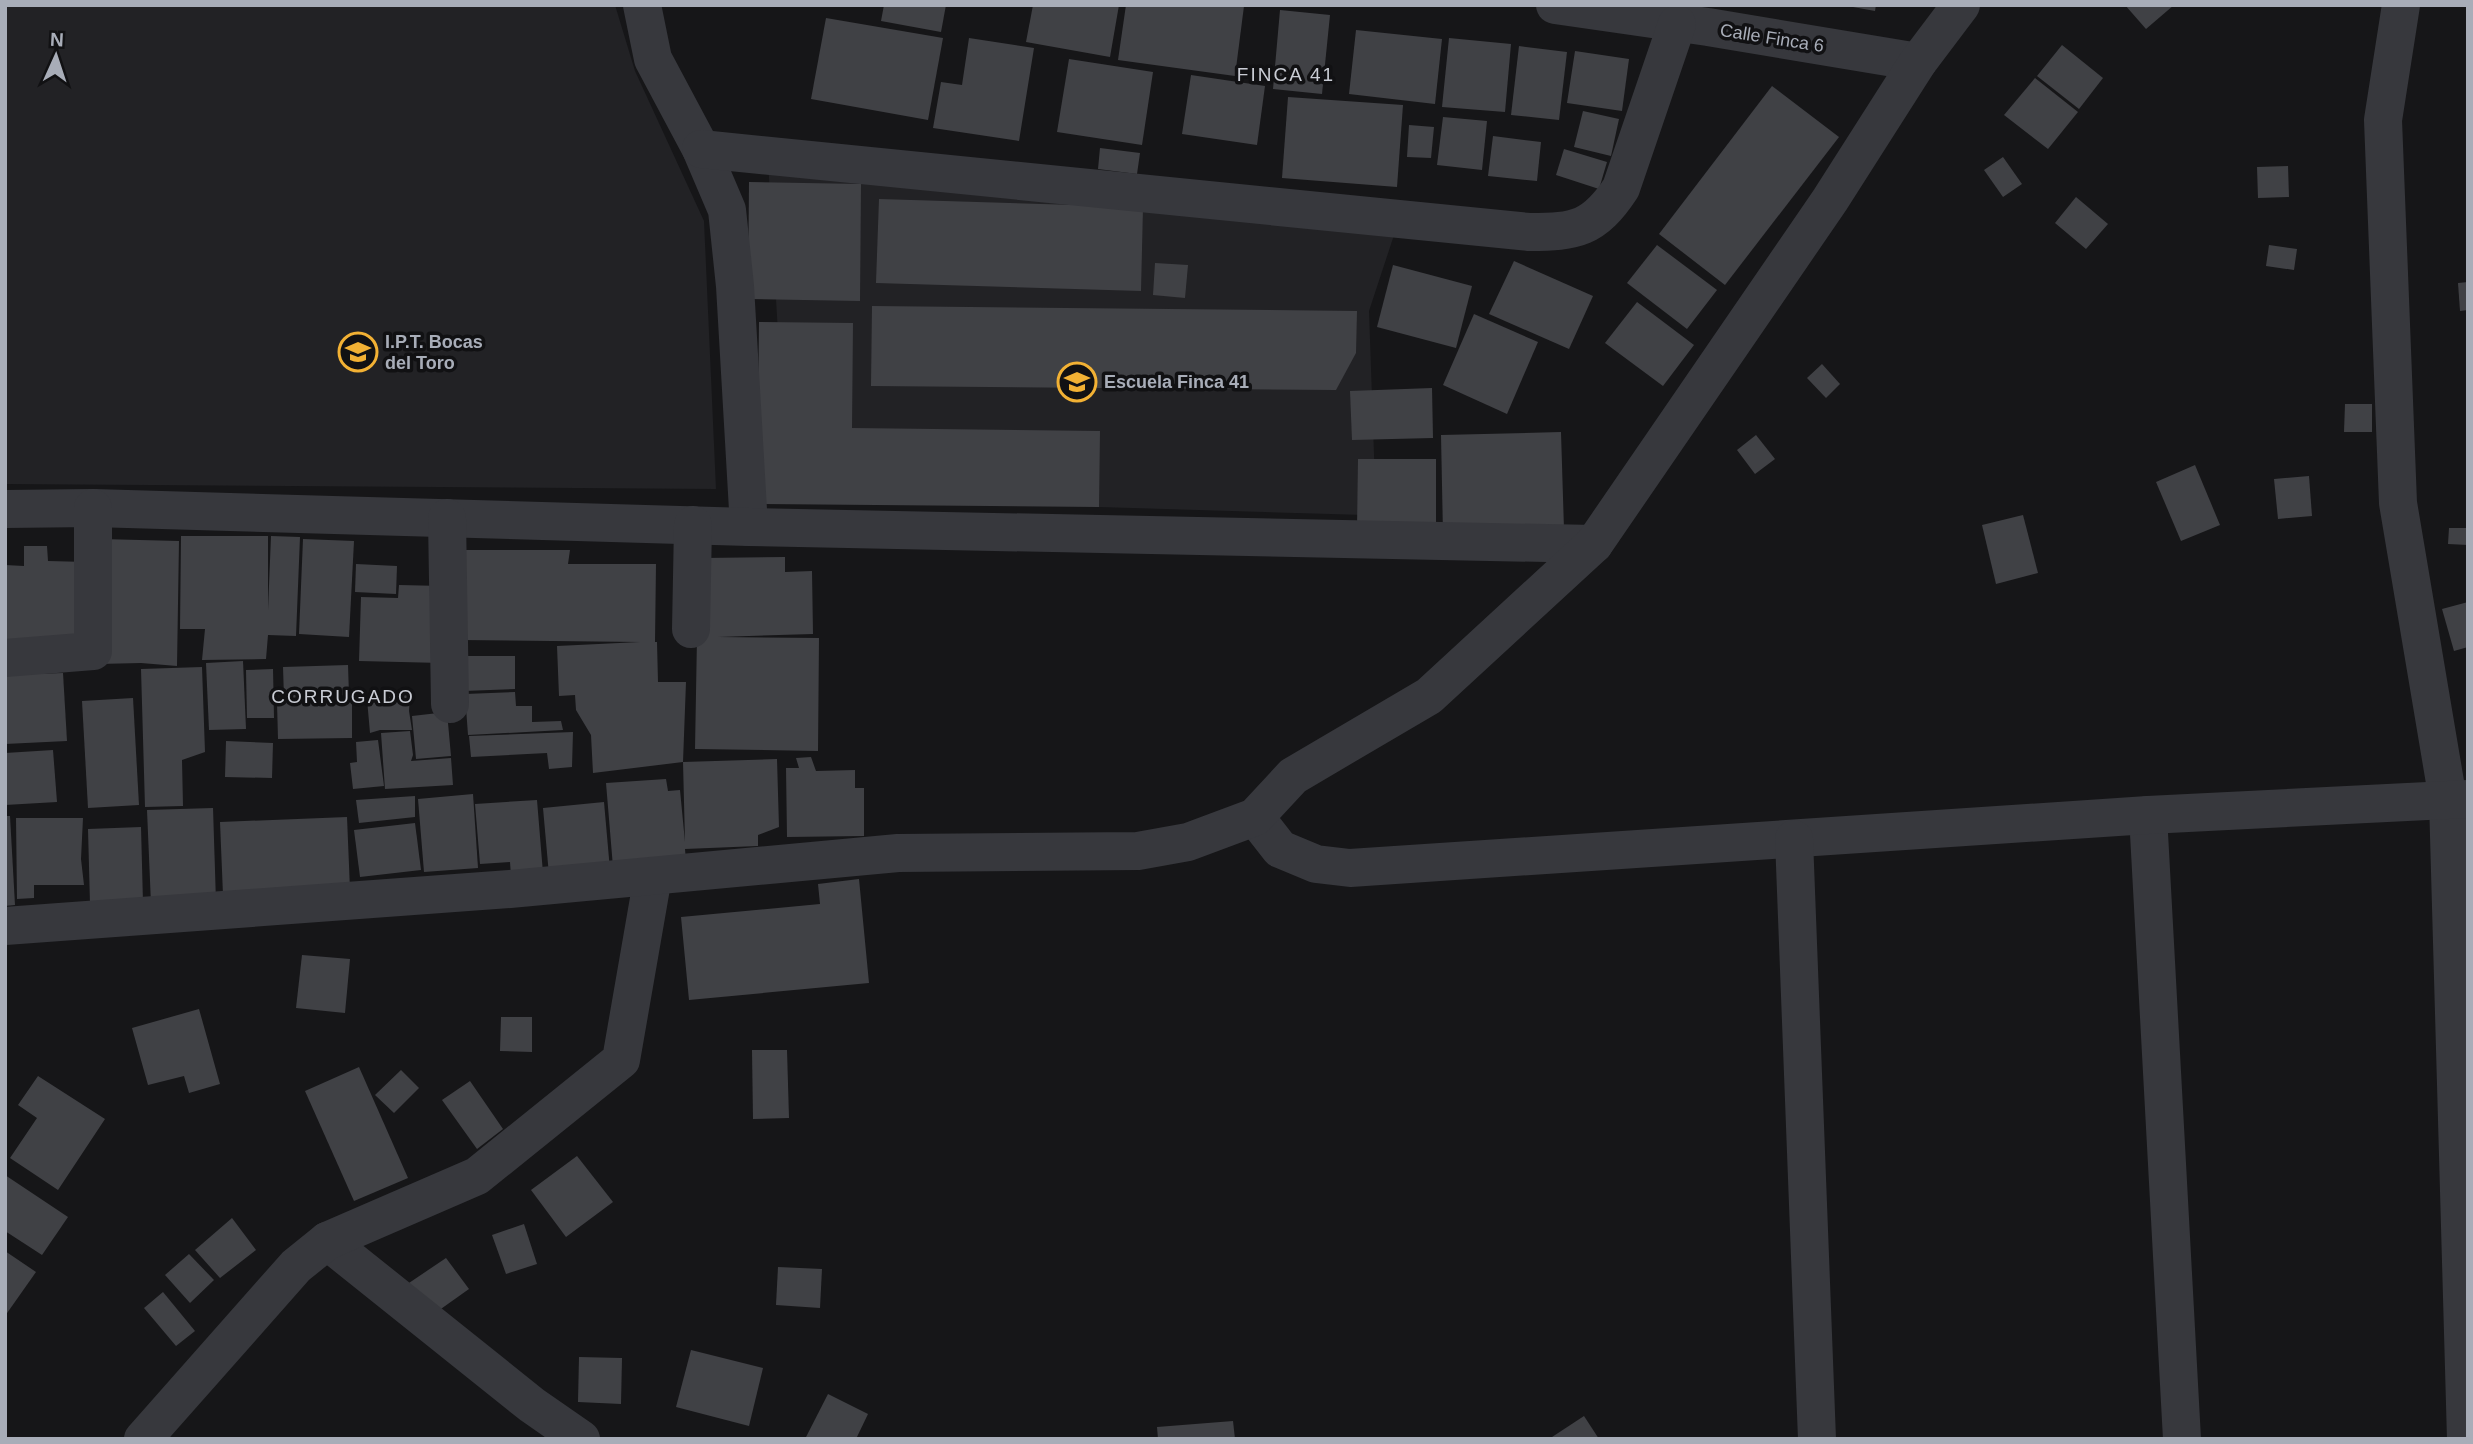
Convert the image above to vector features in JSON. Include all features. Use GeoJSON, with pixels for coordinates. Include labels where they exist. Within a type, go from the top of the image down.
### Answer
{"type":"FeatureCollection","features":[{"type":"Feature","properties":{"kind":"street"},"geometry":{"type":"LineString","coordinates":[[642,5],[653,59],[701,149],[727,209],[735,286],[749,527]]}},
{"type":"Feature","properties":{"kind":"street","name":"Calle Finca 6"},"geometry":{"type":"LineString","coordinates":[[1555,5],[1698,19],[1918,62]]}},
{"type":"Feature","properties":{"kind":"street"},"geometry":{"type":"LineString","coordinates":[[5,926],[510,889],[898,853],[1138,851],[1188,842],[1255,817],[1293,776],[1429,696],[1594,544],[1830,200],[1918,62],[1962,5]]}},
{"type":"Feature","properties":{"kind":"street"},"geometry":{"type":"LineString","coordinates":[[2401,5],[2383,120],[2398,503],[2458,799],[2466,1439]]}},
{"type":"Feature","properties":{"kind":"street"},"geometry":{"type":"LineString","coordinates":[[701,149],[1529,232],[1557,232],[1585,226],[1607,209],[1621,188],[1698,19]]}},
{"type":"Feature","properties":{"kind":"street"},"geometry":{"type":"LineString","coordinates":[[5,509],[93,508],[749,527],[1594,544]]}},
{"type":"Feature","properties":{"kind":"street"},"geometry":{"type":"LineString","coordinates":[[5,658],[93,651],[93,508]]}},
{"type":"Feature","properties":{"kind":"street"},"geometry":{"type":"LineString","coordinates":[[447,518],[450,704]]}},
{"type":"Feature","properties":{"kind":"street"},"geometry":{"type":"LineString","coordinates":[[691,629],[693,525]]}},
{"type":"Feature","properties":{"kind":"street"},"geometry":{"type":"LineString","coordinates":[[1255,817],[1280,849],[1316,864],[1350,868],[2148,815],[2458,799]]}},
{"type":"Feature","properties":{"kind":"street"},"geometry":{"type":"LineString","coordinates":[[2148,815],[2182,1439]]}},
{"type":"Feature","properties":{"kind":"street"},"geometry":{"type":"LineString","coordinates":[[1794,839],[1817,1439]]}},
{"type":"Feature","properties":{"kind":"street"},"geometry":{"type":"LineString","coordinates":[[142,1439],[296,1266],[327,1241],[477,1176],[621,1060],[653,876]]}},
{"type":"Feature","properties":{"kind":"street"},"geometry":{"type":"LineString","coordinates":[[327,1241],[532,1405],[581,1439]]}},
{"type":"Feature","properties":{"kind":"shaded area","name":"I.P.T. Bocas del Toro"},"geometry":{"type":"Polygon","coordinates":[[[5,5],[615,5],[635,71],[704,221],[716,489],[5,484],[5,5]]]}},
{"type":"Feature","properties":{"kind":"shaded area","name":"Escuela Finca 41"},"geometry":{"type":"Polygon","coordinates":[[[768,161],[1396,229],[1369,311],[1376,511],[1364,515],[1099,507],[807,487],[785,454],[768,161]]]}},
{"type":"Feature","properties":{"kind":"building"},"geometry":{"type":"Polygon","coordinates":[[[884,5],[946,5],[941,32],[881,21],[884,5]]]}},
{"type":"Feature","properties":{"kind":"building"},"geometry":{"type":"Polygon","coordinates":[[[1033,5],[1119,5],[1110,57],[1026,42],[1033,5]]]}},
{"type":"Feature","properties":{"kind":"building"},"geometry":{"type":"Polygon","coordinates":[[[1126,5],[1244,6],[1235,76],[1118,60],[1126,5]]]}},
{"type":"Feature","properties":{"kind":"building"},"geometry":{"type":"Polygon","coordinates":[[[1842,5],[1876,5],[1875,11],[1842,5]]]}},
{"type":"Feature","properties":{"kind":"building"},"geometry":{"type":"Polygon","coordinates":[[[2125,5],[2174,5],[2146,29],[2125,5]]]}},
{"type":"Feature","properties":{"kind":"building"},"geometry":{"type":"Polygon","coordinates":[[[1280,10],[1330,15],[1322,94],[1273,89],[1280,10]]]}},
{"type":"Feature","properties":{"kind":"building"},"geometry":{"type":"Polygon","coordinates":[[[826,18],[943,38],[928,120],[811,99],[826,18]]]}},
{"type":"Feature","properties":{"kind":"building"},"geometry":{"type":"Polygon","coordinates":[[[1356,30],[1442,39],[1435,104],[1349,94],[1356,30]]]}},
{"type":"Feature","properties":{"kind":"building"},"geometry":{"type":"Polygon","coordinates":[[[969,38],[1034,48],[1019,141],[933,128],[941,82],[962,85],[969,38]]]}},
{"type":"Feature","properties":{"kind":"building"},"geometry":{"type":"Polygon","coordinates":[[[1449,38],[1511,44],[1505,112],[1442,107],[1449,38]]]}},
{"type":"Feature","properties":{"kind":"building"},"geometry":{"type":"Polygon","coordinates":[[[2062,45],[2103,78],[2079,109],[2037,76],[2062,45]]]}},
{"type":"Feature","properties":{"kind":"building"},"geometry":{"type":"Polygon","coordinates":[[[1519,46],[1567,52],[1559,120],[1511,115],[1519,46]]]}},
{"type":"Feature","properties":{"kind":"building"},"geometry":{"type":"Polygon","coordinates":[[[1575,51],[1629,59],[1622,111],[1567,103],[1575,51]]]}},
{"type":"Feature","properties":{"kind":"building"},"geometry":{"type":"Polygon","coordinates":[[[1069,59],[1153,72],[1142,145],[1057,132],[1069,59]]]}},
{"type":"Feature","properties":{"kind":"building"},"geometry":{"type":"Polygon","coordinates":[[[1191,75],[1265,86],[1257,145],[1182,134],[1191,75]]]}},
{"type":"Feature","properties":{"kind":"building"},"geometry":{"type":"Polygon","coordinates":[[[2035,78],[2078,112],[2048,149],[2004,115],[2035,78]]]}},
{"type":"Feature","properties":{"kind":"building"},"geometry":{"type":"Polygon","coordinates":[[[1772,86],[1839,137],[1725,285],[1659,234],[1772,86]]]}},
{"type":"Feature","properties":{"kind":"building"},"geometry":{"type":"Polygon","coordinates":[[[1288,97],[1403,105],[1397,187],[1282,178],[1288,97]]]}},
{"type":"Feature","properties":{"kind":"building"},"geometry":{"type":"Polygon","coordinates":[[[1583,111],[1619,119],[1611,156],[1574,147],[1583,111]]]}},
{"type":"Feature","properties":{"kind":"building"},"geometry":{"type":"Polygon","coordinates":[[[1443,117],[1487,121],[1482,170],[1437,165],[1443,117]]]}},
{"type":"Feature","properties":{"kind":"building"},"geometry":{"type":"Polygon","coordinates":[[[1409,125],[1434,127],[1431,158],[1407,157],[1409,125]]]}},
{"type":"Feature","properties":{"kind":"building"},"geometry":{"type":"Polygon","coordinates":[[[1493,136],[1541,142],[1537,181],[1488,176],[1493,136]]]}},
{"type":"Feature","properties":{"kind":"building"},"geometry":{"type":"Polygon","coordinates":[[[1100,148],[1140,153],[1137,174],[1098,169],[1100,148]]]}},
{"type":"Feature","properties":{"kind":"building"},"geometry":{"type":"Polygon","coordinates":[[[1564,149],[1607,162],[1599,189],[1556,175],[1564,149]]]}},
{"type":"Feature","properties":{"kind":"building"},"geometry":{"type":"Polygon","coordinates":[[[2003,157],[2022,184],[2003,197],[1984,170],[2003,157]]]}},
{"type":"Feature","properties":{"kind":"building"},"geometry":{"type":"Polygon","coordinates":[[[2288,166],[2289,197],[2258,198],[2257,167],[2288,166]]]}},
{"type":"Feature","properties":{"kind":"building"},"geometry":{"type":"Polygon","coordinates":[[[749,182],[861,184],[860,301],[748,299],[749,182]]]}},
{"type":"Feature","properties":{"kind":"building"},"geometry":{"type":"Polygon","coordinates":[[[2076,197],[2108,224],[2086,249],[2055,223],[2076,197]]]}},
{"type":"Feature","properties":{"kind":"building"},"geometry":{"type":"Polygon","coordinates":[[[879,199],[1143,207],[1141,291],[876,283],[879,199]]]}},
{"type":"Feature","properties":{"kind":"building"},"geometry":{"type":"Polygon","coordinates":[[[1657,245],[1717,290],[1687,329],[1627,283],[1657,245]]]}},
{"type":"Feature","properties":{"kind":"building"},"geometry":{"type":"Polygon","coordinates":[[[2269,245],[2297,249],[2294,270],[2266,266],[2269,245]]]}},
{"type":"Feature","properties":{"kind":"building"},"geometry":{"type":"Polygon","coordinates":[[[1514,261],[1593,296],[1569,349],[1489,314],[1514,261]]]}},
{"type":"Feature","properties":{"kind":"building"},"geometry":{"type":"Polygon","coordinates":[[[1155,263],[1188,265],[1185,298],[1153,295],[1155,263]]]}},
{"type":"Feature","properties":{"kind":"building"},"geometry":{"type":"Polygon","coordinates":[[[1393,265],[1472,286],[1456,348],[1377,327],[1393,265]]]}},
{"type":"Feature","properties":{"kind":"building"},"geometry":{"type":"Polygon","coordinates":[[[2468,282],[2468,310],[2460,311],[2458,283],[2468,282]]]}},
{"type":"Feature","properties":{"kind":"building"},"geometry":{"type":"Polygon","coordinates":[[[1637,302],[1694,345],[1663,386],[1605,343],[1637,302]]]}},
{"type":"Feature","properties":{"kind":"building"},"geometry":{"type":"Polygon","coordinates":[[[872,306],[1357,311],[1356,353],[1336,390],[871,386],[872,306]]]}},
{"type":"Feature","properties":{"kind":"building"},"geometry":{"type":"Polygon","coordinates":[[[1474,314],[1538,342],[1507,414],[1443,385],[1474,314]]]}},
{"type":"Feature","properties":{"kind":"building"},"geometry":{"type":"Polygon","coordinates":[[[759,322],[853,323],[852,428],[1100,431],[1099,507],[757,504],[759,322]]]}},
{"type":"Feature","properties":{"kind":"building"},"geometry":{"type":"Polygon","coordinates":[[[1822,364],[1840,384],[1826,398],[1807,378],[1822,364]]]}},
{"type":"Feature","properties":{"kind":"building"},"geometry":{"type":"Polygon","coordinates":[[[1432,388],[1433,438],[1352,440],[1350,391],[1432,388]]]}},
{"type":"Feature","properties":{"kind":"building"},"geometry":{"type":"Polygon","coordinates":[[[2345,404],[2372,404],[2372,432],[2344,432],[2345,404]]]}},
{"type":"Feature","properties":{"kind":"building"},"geometry":{"type":"Polygon","coordinates":[[[1561,432],[1564,530],[1443,534],[1441,435],[1561,432]]]}},
{"type":"Feature","properties":{"kind":"building"},"geometry":{"type":"Polygon","coordinates":[[[1756,435],[1775,459],[1755,474],[1737,450],[1756,435]]]}},
{"type":"Feature","properties":{"kind":"building"},"geometry":{"type":"Polygon","coordinates":[[[1358,459],[1436,459],[1436,529],[1357,529],[1358,459]]]}},
{"type":"Feature","properties":{"kind":"building"},"geometry":{"type":"Polygon","coordinates":[[[2195,465],[2220,525],[2181,541],[2156,482],[2195,465]]]}},
{"type":"Feature","properties":{"kind":"building"},"geometry":{"type":"Polygon","coordinates":[[[2309,476],[2312,516],[2278,519],[2274,479],[2309,476]]]}},
{"type":"Feature","properties":{"kind":"building"},"geometry":{"type":"Polygon","coordinates":[[[2023,515],[2038,573],[1996,584],[1982,525],[2023,515]]]}},
{"type":"Feature","properties":{"kind":"building"},"geometry":{"type":"Polygon","coordinates":[[[2449,528],[2468,528],[2468,545],[2448,544],[2449,528]]]}},
{"type":"Feature","properties":{"kind":"building"},"geometry":{"type":"Polygon","coordinates":[[[181,536],[268,536],[268,610],[271,536],[300,537],[296,636],[268,635],[266,659],[202,660],[205,629],[180,629],[181,536]]]}},
{"type":"Feature","properties":{"kind":"building"},"geometry":{"type":"Polygon","coordinates":[[[101,539],[179,541],[177,666],[98,664],[101,539]]]}},
{"type":"Feature","properties":{"kind":"building"},"geometry":{"type":"Polygon","coordinates":[[[303,539],[354,541],[349,637],[299,634],[303,539]]]}},
{"type":"Feature","properties":{"kind":"building"},"geometry":{"type":"Polygon","coordinates":[[[24,546],[47,546],[48,561],[87,562],[86,647],[5,647],[5,565],[24,566],[24,546]]]}},
{"type":"Feature","properties":{"kind":"building"},"geometry":{"type":"Polygon","coordinates":[[[460,550],[570,550],[568,564],[656,564],[655,642],[658,682],[686,682],[683,762],[593,773],[591,735],[576,710],[575,695],[559,696],[557,646],[640,642],[461,640],[460,550]]]}},
{"type":"Feature","properties":{"kind":"building"},"geometry":{"type":"Polygon","coordinates":[[[785,557],[785,572],[812,571],[813,634],[718,637],[819,638],[818,751],[695,749],[697,637],[703,558],[785,557]]]}},
{"type":"Feature","properties":{"kind":"building"},"geometry":{"type":"Polygon","coordinates":[[[356,564],[397,566],[396,594],[355,592],[356,564]]]}},
{"type":"Feature","properties":{"kind":"building"},"geometry":{"type":"Polygon","coordinates":[[[399,585],[443,586],[442,663],[359,661],[361,597],[398,598],[399,585]]]}},
{"type":"Feature","properties":{"kind":"building"},"geometry":{"type":"Polygon","coordinates":[[[2468,602],[2468,647],[2454,651],[2442,609],[2468,602]]]}},
{"type":"Feature","properties":{"kind":"building"},"geometry":{"type":"Polygon","coordinates":[[[463,656],[515,656],[515,689],[464,691],[463,656]]]}},
{"type":"Feature","properties":{"kind":"building"},"geometry":{"type":"Polygon","coordinates":[[[243,661],[246,729],[209,730],[206,663],[243,661]]]}},
{"type":"Feature","properties":{"kind":"building"},"geometry":{"type":"Polygon","coordinates":[[[348,665],[349,695],[284,698],[283,667],[348,665]]]}},
{"type":"Feature","properties":{"kind":"building"},"geometry":{"type":"Polygon","coordinates":[[[202,667],[205,752],[182,760],[183,806],[145,807],[141,669],[202,667]]]}},
{"type":"Feature","properties":{"kind":"building"},"geometry":{"type":"Polygon","coordinates":[[[273,669],[274,718],[247,718],[246,670],[273,669]]]}},
{"type":"Feature","properties":{"kind":"building"},"geometry":{"type":"Polygon","coordinates":[[[63,673],[67,741],[5,744],[5,675],[63,673]]]}},
{"type":"Feature","properties":{"kind":"building"},"geometry":{"type":"Polygon","coordinates":[[[515,692],[516,706],[532,706],[532,722],[561,721],[563,730],[468,735],[465,694],[515,692]]]}},
{"type":"Feature","properties":{"kind":"building"},"geometry":{"type":"Polygon","coordinates":[[[410,695],[412,730],[380,730],[370,733],[367,699],[410,695]]]}},
{"type":"Feature","properties":{"kind":"building"},"geometry":{"type":"Polygon","coordinates":[[[133,698],[139,805],[88,808],[82,701],[133,698]]]}},
{"type":"Feature","properties":{"kind":"building"},"geometry":{"type":"Polygon","coordinates":[[[352,701],[352,738],[278,739],[277,702],[352,701]]]}},
{"type":"Feature","properties":{"kind":"building"},"geometry":{"type":"Polygon","coordinates":[[[447,712],[451,756],[416,759],[412,716],[447,712]]]}},
{"type":"Feature","properties":{"kind":"building"},"geometry":{"type":"Polygon","coordinates":[[[410,731],[413,755],[411,761],[451,758],[453,785],[385,789],[381,733],[410,731]]]}},
{"type":"Feature","properties":{"kind":"building"},"geometry":{"type":"Polygon","coordinates":[[[573,732],[572,767],[549,769],[547,753],[471,757],[469,736],[573,732]]]}},
{"type":"Feature","properties":{"kind":"building"},"geometry":{"type":"Polygon","coordinates":[[[378,740],[384,786],[353,789],[350,763],[357,762],[356,742],[378,740]]]}},
{"type":"Feature","properties":{"kind":"building"},"geometry":{"type":"Polygon","coordinates":[[[226,741],[273,743],[272,778],[225,777],[226,741]]]}},
{"type":"Feature","properties":{"kind":"building"},"geometry":{"type":"Polygon","coordinates":[[[53,750],[57,802],[5,805],[5,753],[53,750]]]}},
{"type":"Feature","properties":{"kind":"building"},"geometry":{"type":"Polygon","coordinates":[[[811,757],[816,771],[855,770],[855,788],[864,788],[864,836],[787,837],[786,768],[799,768],[796,758],[811,757]]]}},
{"type":"Feature","properties":{"kind":"building"},"geometry":{"type":"Polygon","coordinates":[[[777,759],[779,827],[758,835],[758,846],[685,849],[686,861],[613,867],[606,783],[666,779],[668,791],[680,790],[685,842],[683,762],[777,759]]]}},
{"type":"Feature","properties":{"kind":"building"},"geometry":{"type":"Polygon","coordinates":[[[473,794],[478,868],[424,872],[418,799],[473,794]]]}},
{"type":"Feature","properties":{"kind":"building"},"geometry":{"type":"Polygon","coordinates":[[[415,796],[415,817],[359,823],[356,800],[415,796]]]}},
{"type":"Feature","properties":{"kind":"building"},"geometry":{"type":"Polygon","coordinates":[[[537,800],[543,873],[511,876],[510,862],[480,864],[475,804],[537,800]]]}},
{"type":"Feature","properties":{"kind":"building"},"geometry":{"type":"Polygon","coordinates":[[[604,802],[610,870],[549,875],[543,808],[604,802]]]}},
{"type":"Feature","properties":{"kind":"building"},"geometry":{"type":"Polygon","coordinates":[[[213,808],[216,902],[151,904],[147,810],[213,808]]]}},
{"type":"Feature","properties":{"kind":"building"},"geometry":{"type":"Polygon","coordinates":[[[5,816],[10,816],[15,905],[5,906],[5,816]]]}},
{"type":"Feature","properties":{"kind":"building"},"geometry":{"type":"Polygon","coordinates":[[[347,817],[350,890],[223,895],[220,822],[347,817]]]}},
{"type":"Feature","properties":{"kind":"building"},"geometry":{"type":"Polygon","coordinates":[[[16,818],[83,818],[81,859],[84,885],[34,885],[34,898],[17,899],[16,818]]]}},
{"type":"Feature","properties":{"kind":"building"},"geometry":{"type":"Polygon","coordinates":[[[415,823],[421,870],[360,877],[354,830],[415,823]]]}},
{"type":"Feature","properties":{"kind":"building"},"geometry":{"type":"Polygon","coordinates":[[[141,827],[143,903],[90,904],[88,829],[141,827]]]}},
{"type":"Feature","properties":{"kind":"building"},"geometry":{"type":"Polygon","coordinates":[[[859,879],[869,983],[689,1000],[681,917],[820,904],[818,884],[859,879]]]}},
{"type":"Feature","properties":{"kind":"building"},"geometry":{"type":"Polygon","coordinates":[[[302,955],[350,959],[345,1013],[296,1008],[302,955]]]}},
{"type":"Feature","properties":{"kind":"building"},"geometry":{"type":"Polygon","coordinates":[[[199,1009],[220,1084],[189,1093],[184,1076],[148,1085],[132,1028],[199,1009]]]}},
{"type":"Feature","properties":{"kind":"building"},"geometry":{"type":"Polygon","coordinates":[[[501,1017],[532,1017],[532,1052],[500,1051],[501,1017]]]}},
{"type":"Feature","properties":{"kind":"building"},"geometry":{"type":"Polygon","coordinates":[[[752,1050],[787,1050],[789,1118],[753,1119],[752,1050]]]}},
{"type":"Feature","properties":{"kind":"building"},"geometry":{"type":"Polygon","coordinates":[[[359,1067],[408,1178],[354,1201],[305,1091],[359,1067]]]}},
{"type":"Feature","properties":{"kind":"building"},"geometry":{"type":"Polygon","coordinates":[[[401,1070],[419,1088],[394,1113],[375,1095],[401,1070]]]}},
{"type":"Feature","properties":{"kind":"building"},"geometry":{"type":"Polygon","coordinates":[[[38,1076],[105,1119],[58,1190],[10,1158],[37,1118],[18,1105],[38,1076]]]}},
{"type":"Feature","properties":{"kind":"building"},"geometry":{"type":"Polygon","coordinates":[[[470,1081],[503,1129],[477,1149],[442,1100],[470,1081]]]}},
{"type":"Feature","properties":{"kind":"building"},"geometry":{"type":"Polygon","coordinates":[[[577,1156],[613,1202],[566,1237],[531,1190],[577,1156]]]}},
{"type":"Feature","properties":{"kind":"building"},"geometry":{"type":"Polygon","coordinates":[[[5,1175],[68,1217],[42,1255],[5,1231],[5,1175]]]}},
{"type":"Feature","properties":{"kind":"building"},"geometry":{"type":"Polygon","coordinates":[[[232,1218],[256,1250],[220,1278],[195,1250],[232,1218]]]}},
{"type":"Feature","properties":{"kind":"building"},"geometry":{"type":"Polygon","coordinates":[[[524,1224],[537,1264],[506,1274],[492,1235],[524,1224]]]}},
{"type":"Feature","properties":{"kind":"building"},"geometry":{"type":"Polygon","coordinates":[[[5,1251],[36,1272],[5,1316],[5,1251]]]}},
{"type":"Feature","properties":{"kind":"building"},"geometry":{"type":"Polygon","coordinates":[[[189,1254],[214,1280],[190,1303],[165,1275],[189,1254]]]}},
{"type":"Feature","properties":{"kind":"building"},"geometry":{"type":"Polygon","coordinates":[[[446,1258],[469,1289],[438,1311],[406,1285],[446,1258]]]}},
{"type":"Feature","properties":{"kind":"building"},"geometry":{"type":"Polygon","coordinates":[[[778,1267],[822,1269],[820,1308],[776,1305],[778,1267]]]}},
{"type":"Feature","properties":{"kind":"building"},"geometry":{"type":"Polygon","coordinates":[[[163,1292],[195,1331],[176,1346],[144,1308],[163,1292]]]}},
{"type":"Feature","properties":{"kind":"building"},"geometry":{"type":"Polygon","coordinates":[[[691,1350],[763,1368],[749,1426],[676,1407],[691,1350]]]}},
{"type":"Feature","properties":{"kind":"building"},"geometry":{"type":"Polygon","coordinates":[[[579,1357],[622,1358],[621,1404],[578,1402],[579,1357]]]}},
{"type":"Feature","properties":{"kind":"building"},"geometry":{"type":"Polygon","coordinates":[[[828,1394],[868,1414],[856,1439],[805,1439],[828,1394]]]}},
{"type":"Feature","properties":{"kind":"building"},"geometry":{"type":"Polygon","coordinates":[[[1584,1416],[1599,1439],[1549,1439],[1584,1416]]]}},
{"type":"Feature","properties":{"kind":"building"},"geometry":{"type":"Polygon","coordinates":[[[1233,1421],[1235,1439],[1158,1439],[1157,1427],[1233,1421]]]}},
{"type":"Feature","properties":{"kind":"place","name":"I.P.T. Bocas del Toro"},"geometry":{"type":"Point","coordinates":[358,352]}},
{"type":"Feature","properties":{"kind":"place","name":"Escuela Finca 41"},"geometry":{"type":"Point","coordinates":[1077,382]}},
{"type":"Feature","properties":{"kind":"district","name":"FINCA 41"},"geometry":{"type":"Point","coordinates":[1286,74]}},
{"type":"Feature","properties":{"kind":"district","name":"CORRUGADO"},"geometry":{"type":"Point","coordinates":[343,696]}}]}
